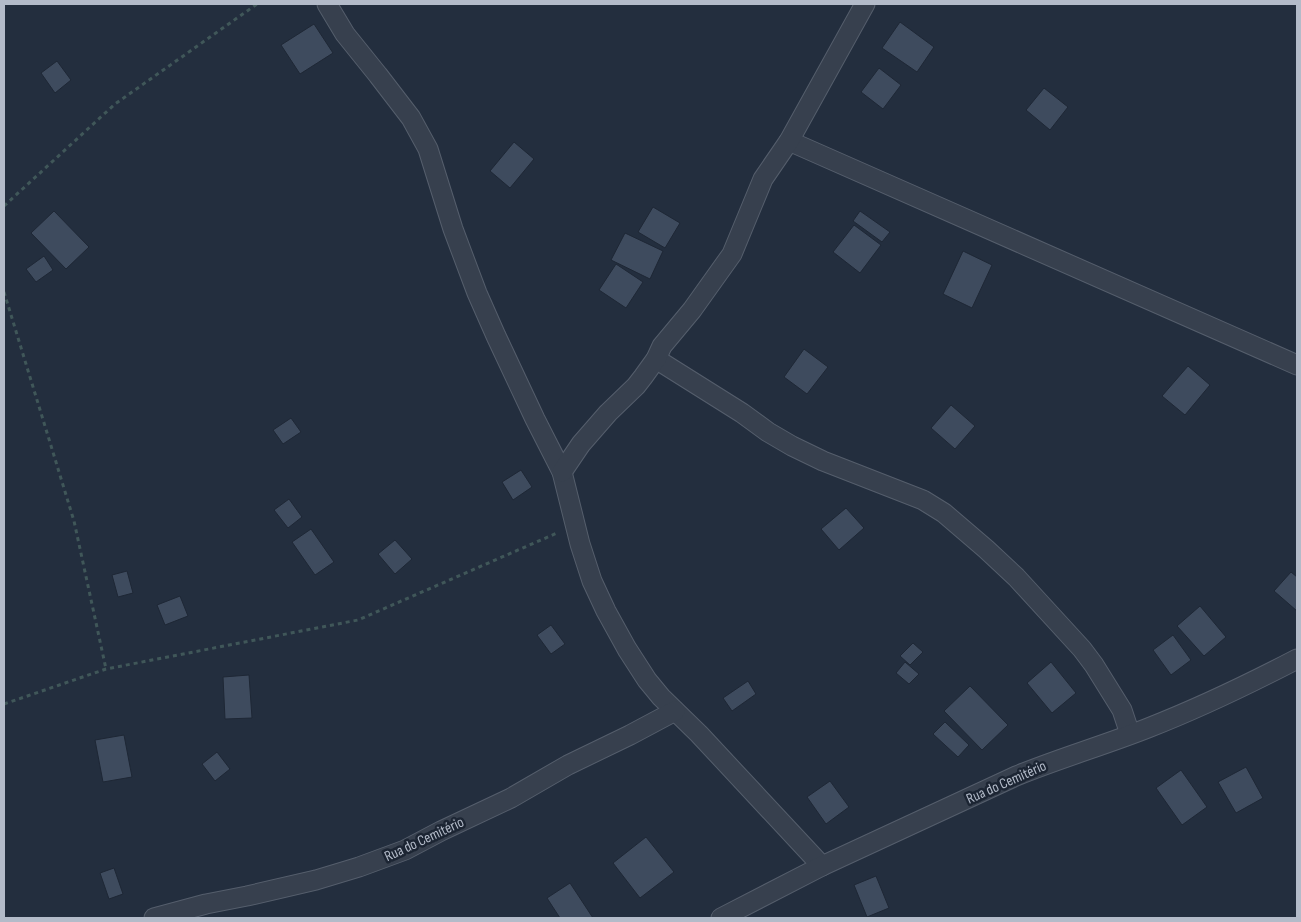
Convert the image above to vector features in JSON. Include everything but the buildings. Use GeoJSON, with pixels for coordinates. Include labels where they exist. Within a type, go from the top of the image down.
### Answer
{"type":"FeatureCollection","features":[{"type":"Feature","properties":{"kind":"street"},"geometry":{"type":"LineString","coordinates":[[327,4],[345,34],[411,118],[428,149],[453,229],[477,293],[520,388],[562,472],[567,486],[575,525],[592,581],[627,649],[661,698],[699,734],[822,866]]}},
{"type":"Feature","properties":{"kind":"street"},"geometry":{"type":"LineString","coordinates":[[562,472],[580,444],[636,386],[656,359],[662,346],[692,310],[732,254],[763,179],[789,141],[865,4]]}},
{"type":"Feature","properties":{"kind":"street"},"geometry":{"type":"LineString","coordinates":[[789,141],[1297,365]]}},
{"type":"Feature","properties":{"kind":"street"},"geometry":{"type":"LineString","coordinates":[[656,359],[792,446],[823,461],[924,500],[944,513],[1016,577],[1082,649],[1122,710],[1130,734]]}},
{"type":"Feature","properties":{"kind":"street","name":"Rua do Cemitério"},"geometry":{"type":"LineString","coordinates":[[722,918],[822,866],[1016,776],[1148,728],[1246,686],[1297,659]]}},
{"type":"Feature","properties":{"kind":"street","name":"Rua do Cemitério"},"geometry":{"type":"LineString","coordinates":[[154,918],[206,904],[316,880],[358,868],[405,850],[504,802],[568,765],[675,711]]}},
{"type":"Feature","properties":{"kind":"path"},"geometry":{"type":"LineString","coordinates":[[4,206],[115,104],[257,4]]}},
{"type":"Feature","properties":{"kind":"path"},"geometry":{"type":"LineString","coordinates":[[4,292],[74,521],[106,669]]}},
{"type":"Feature","properties":{"kind":"path"},"geometry":{"type":"LineString","coordinates":[[4,704],[106,669],[358,620],[575,525]]}}]}
